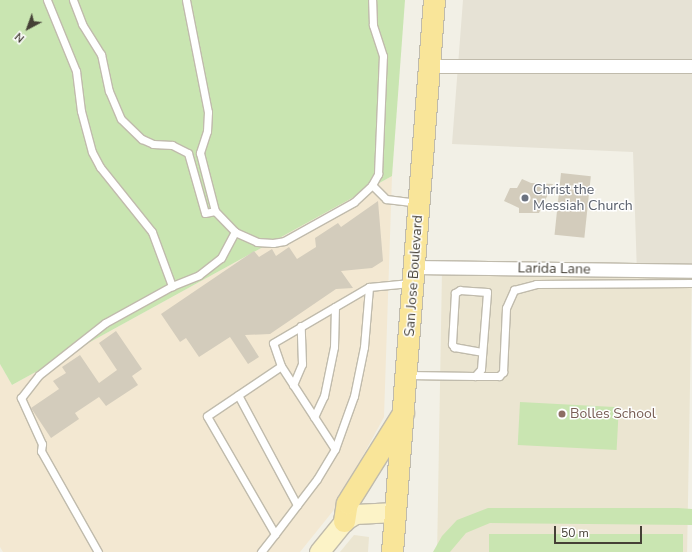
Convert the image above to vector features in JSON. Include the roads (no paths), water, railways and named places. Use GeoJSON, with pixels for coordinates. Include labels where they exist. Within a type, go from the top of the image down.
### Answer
{"type":"FeatureCollection","features":[{"type":"Feature","properties":{"kind":"main road","name":"San Jose Boulevard"},"geometry":{"type":"LineString","coordinates":[[392,552],[394,512],[415,275],[434,0]]}},
{"type":"Feature","properties":{"kind":"main road"},"geometry":{"type":"LineString","coordinates":[[344,520],[347,503],[404,410]]}},
{"type":"Feature","properties":{"kind":"main road"},"geometry":{"type":"LineString","coordinates":[[319,552],[344,520],[356,514],[371,512],[394,512]]}},
{"type":"Feature","properties":{"kind":"street"},"geometry":{"type":"LineString","coordinates":[[429,66],[692,66]]}},
{"type":"Feature","properties":{"kind":"street","name":"Larida Lane"},"geometry":{"type":"LineString","coordinates":[[415,275],[692,271]]}},
{"type":"Feature","properties":{"kind":"lane"},"geometry":{"type":"LineString","coordinates":[[48,0],[76,71],[81,111],[92,152],[100,167],[152,232],[172,286]]}},
{"type":"Feature","properties":{"kind":"lane"},"geometry":{"type":"LineString","coordinates":[[73,0],[82,24],[101,54],[109,91],[121,119],[142,139],[153,144],[172,146],[188,153],[200,153]]}},
{"type":"Feature","properties":{"kind":"lane"},"geometry":{"type":"LineString","coordinates":[[186,0],[208,112],[207,131],[200,153],[215,211],[235,232],[257,242],[284,241],[354,202],[372,185],[378,174],[383,56],[373,25],[372,0]]}},
{"type":"Feature","properties":{"kind":"lane"},"geometry":{"type":"LineString","coordinates":[[188,153],[205,213],[215,211]]}},
{"type":"Feature","properties":{"kind":"lane"},"geometry":{"type":"LineString","coordinates":[[198,186],[208,184]]}},
{"type":"Feature","properties":{"kind":"lane"},"geometry":{"type":"LineString","coordinates":[[372,185],[386,199],[419,203]]}},
{"type":"Feature","properties":{"kind":"lane"},"geometry":{"type":"LineString","coordinates":[[98,552],[41,451],[42,444],[21,398],[39,375],[105,323],[172,286],[199,275],[221,258],[235,232]]}},
{"type":"Feature","properties":{"kind":"lane"},"geometry":{"type":"LineString","coordinates":[[335,449],[293,385],[282,366],[273,343],[369,287],[415,275]]}},
{"type":"Feature","properties":{"kind":"lane"},"geometry":{"type":"LineString","coordinates":[[407,375],[499,376],[503,372],[506,308],[514,290],[536,284],[692,283]]}},
{"type":"Feature","properties":{"kind":"lane"},"geometry":{"type":"LineString","coordinates":[[261,552],[297,505],[335,449],[354,396],[364,347],[369,287]]}},
{"type":"Feature","properties":{"kind":"lane"},"geometry":{"type":"LineString","coordinates":[[475,376],[481,369],[487,292],[460,290],[455,293],[452,344],[454,347],[482,352]]}},
{"type":"Feature","properties":{"kind":"lane"},"geometry":{"type":"LineString","coordinates":[[314,417],[324,396],[334,347],[335,307]]}},
{"type":"Feature","properties":{"kind":"lane"},"geometry":{"type":"LineString","coordinates":[[293,385],[302,364],[301,326]]}},
{"type":"Feature","properties":{"kind":"lane"},"geometry":{"type":"LineString","coordinates":[[275,534],[207,416],[282,366]]}},
{"type":"Feature","properties":{"kind":"lane"},"geometry":{"type":"LineString","coordinates":[[238,395],[297,505]]}},
{"type":"Feature","properties":{"kind":"place","name":"Christ the Messiah Church"},"geometry":{"type":"Point","coordinates":[525,198]}},
{"type":"Feature","properties":{"kind":"place","name":"Bolles School"},"geometry":{"type":"Point","coordinates":[562,414]}}]}
